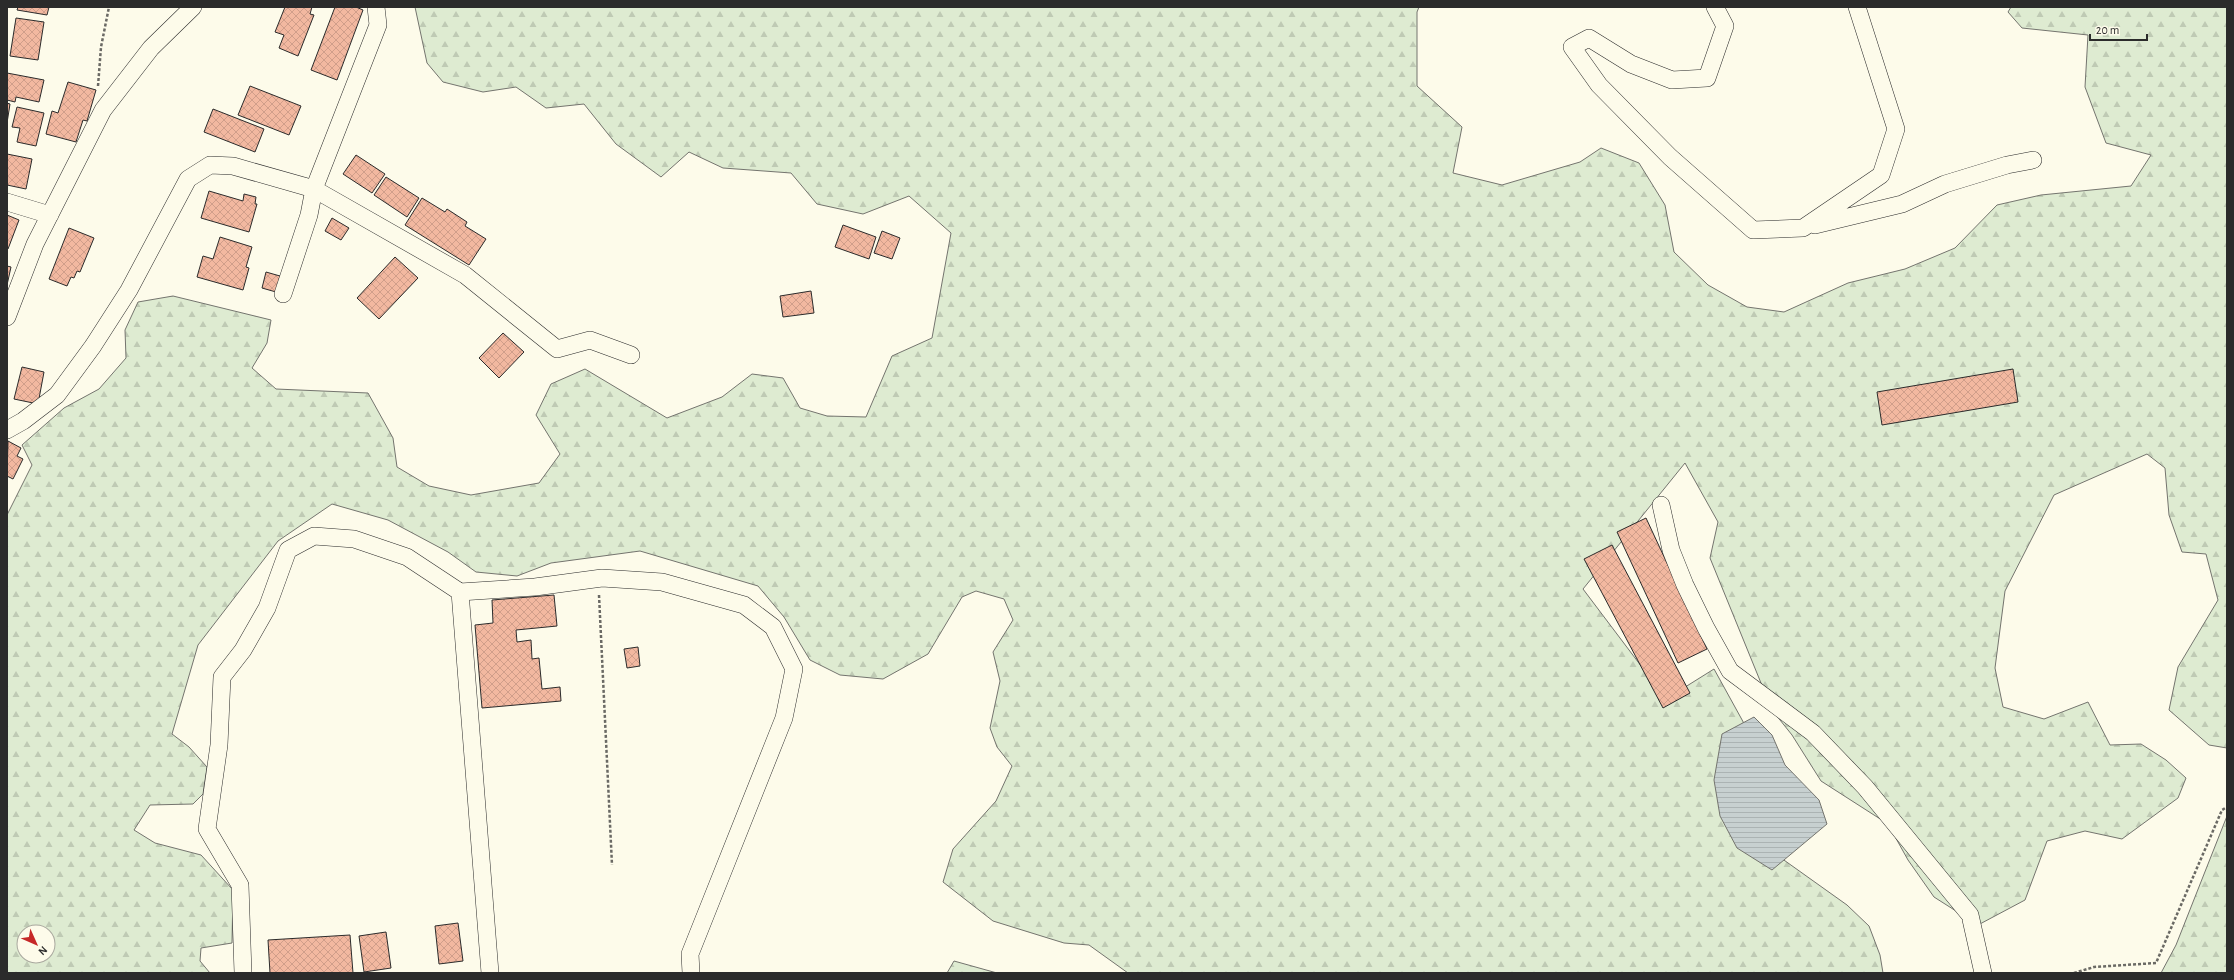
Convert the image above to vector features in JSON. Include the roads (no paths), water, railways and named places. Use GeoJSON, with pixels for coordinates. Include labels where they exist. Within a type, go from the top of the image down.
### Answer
{"type":"FeatureCollection","features":[{"type":"Feature","properties":{"kind":"street"},"geometry":{"type":"LineString","coordinates":[[7,316],[35,244],[103,110],[151,48],[193,7]]}},
{"type":"Feature","properties":{"kind":"street"},"geometry":{"type":"LineString","coordinates":[[283,294],[309,215],[314,189],[378,25],[376,7]]}},
{"type":"Feature","properties":{"kind":"street"},"geometry":{"type":"LineString","coordinates":[[1715,7],[1725,26],[1707,78],[1672,80],[1631,64],[1589,38],[1572,47],[1599,85],[1653,140],[1753,230],[1803,228],[1902,204],[1945,184],[2007,165],[2033,160]]}},
{"type":"Feature","properties":{"kind":"street"},"geometry":{"type":"LineString","coordinates":[[1803,228],[1881,175],[1896,129],[1857,7]]}},
{"type":"Feature","properties":{"kind":"street"},"geometry":{"type":"LineString","coordinates":[[7,430],[23,421],[57,395],[94,346],[129,290],[188,179],[210,165],[233,166],[314,189],[465,275],[556,349],[590,340],[630,355]]}},
{"type":"Feature","properties":{"kind":"street"},"geometry":{"type":"LineString","coordinates":[[7,202],[50,214]]}},
{"type":"Feature","properties":{"kind":"street"},"geometry":{"type":"LineString","coordinates":[[1661,505],[1672,550],[1685,585],[1706,628],[1730,671],[1813,733],[1865,787],[1970,914],[1983,973]]}},
{"type":"Feature","properties":{"kind":"street"},"geometry":{"type":"LineString","coordinates":[[243,973],[240,885],[207,829],[219,745],[222,677],[243,650],[267,608],[288,550],[314,536],[354,539],[407,557],[460,592],[535,587],[598,579],[662,582],[744,606],[772,626],[794,669],[784,718],[690,954],[691,973]]}},
{"type":"Feature","properties":{"kind":"street"},"geometry":{"type":"LineString","coordinates":[[460,592],[490,973]]}}]}
